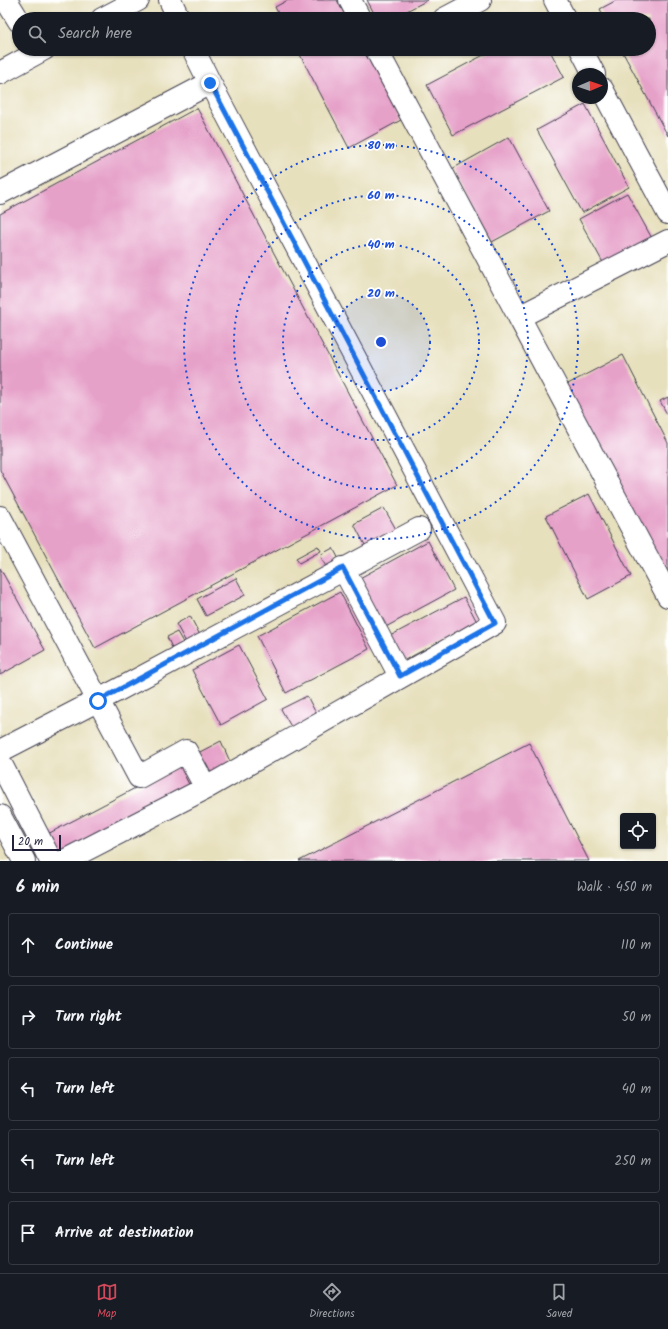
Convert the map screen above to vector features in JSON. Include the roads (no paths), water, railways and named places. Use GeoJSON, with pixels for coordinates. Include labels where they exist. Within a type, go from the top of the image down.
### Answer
{"type":"FeatureCollection","features":[{"type":"Feature","properties":{"kind":"street"},"geometry":{"type":"LineString","coordinates":[[6,0],[13,12]]}},
{"type":"Feature","properties":{"kind":"street"},"geometry":{"type":"LineString","coordinates":[[115,12],[138,0]]}},
{"type":"Feature","properties":{"kind":"street"},"geometry":{"type":"LineString","coordinates":[[170,0],[176,12]]}},
{"type":"Feature","properties":{"kind":"street"},"geometry":{"type":"LineString","coordinates":[[350,0],[356,12]]}},
{"type":"Feature","properties":{"kind":"street"},"geometry":{"type":"LineString","coordinates":[[457,12],[480,0]]}},
{"type":"Feature","properties":{"kind":"street"},"geometry":{"type":"LineString","coordinates":[[555,0],[561,12]]}},
{"type":"Feature","properties":{"kind":"street"},"geometry":{"type":"LineString","coordinates":[[0,73],[30,56]]}},
{"type":"Feature","properties":{"kind":"street"},"geometry":{"type":"LineString","coordinates":[[64,861],[206,788],[495,623],[210,83],[197,56]]}},
{"type":"Feature","properties":{"kind":"street"},"geometry":{"type":"LineString","coordinates":[[383,56],[519,317],[668,594]]}},
{"type":"Feature","properties":{"kind":"street"},"geometry":{"type":"LineString","coordinates":[[585,56],[591,68]]}},
{"type":"Feature","properties":{"kind":"street"},"geometry":{"type":"LineString","coordinates":[[0,193],[210,83]]}},
{"type":"Feature","properties":{"kind":"street"},"geometry":{"type":"LineString","coordinates":[[608,100],[668,213]]}},
{"type":"Feature","properties":{"kind":"street"},"geometry":{"type":"LineString","coordinates":[[519,317],[668,241]]}},
{"type":"Feature","properties":{"kind":"street"},"geometry":{"type":"LineString","coordinates":[[0,518],[138,777],[186,751],[206,788]]}},
{"type":"Feature","properties":{"kind":"street"},"geometry":{"type":"LineString","coordinates":[[0,751],[98,701],[343,568],[419,529]]}},
{"type":"Feature","properties":{"kind":"street"},"geometry":{"type":"LineString","coordinates":[[343,568],[400,676]]}},
{"type":"Feature","properties":{"kind":"street"},"geometry":{"type":"LineString","coordinates":[[0,762],[51,861]]}},
{"type":"Feature","properties":{"kind":"street"},"geometry":{"type":"LineString","coordinates":[[0,816],[24,861]]}}]}
